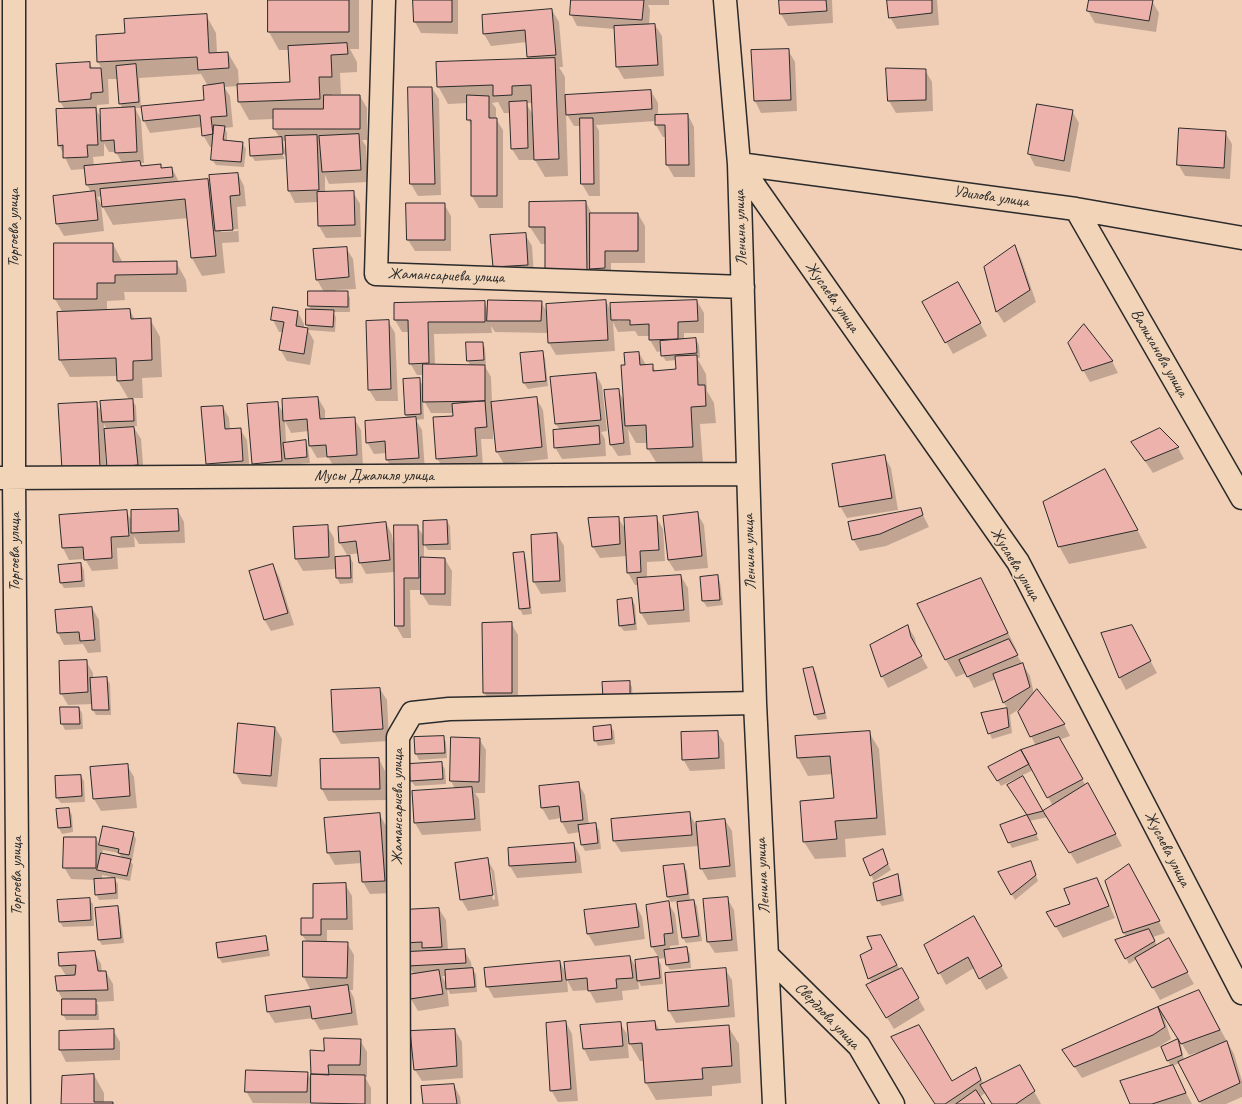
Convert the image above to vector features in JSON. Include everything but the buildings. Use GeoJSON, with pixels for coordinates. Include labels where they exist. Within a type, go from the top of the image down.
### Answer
{"type":"FeatureCollection","features":[{"type":"Feature","properties":{"kind":"street","name":"Торгоева улица"},"geometry":{"type":"LineString","coordinates":[[14,0],[7,478],[19,1104]]}},
{"type":"Feature","properties":{"kind":"street","name":"Жамансариева улица"},"geometry":{"type":"LineString","coordinates":[[384,0],[376,274],[743,287]]}},
{"type":"Feature","properties":{"kind":"street","name":"Ленина улица"},"geometry":{"type":"LineString","coordinates":[[725,0],[739,164],[755,702],[774,1104]]}},
{"type":"Feature","properties":{"kind":"street","name":"Удилова улица"},"geometry":{"type":"LineString","coordinates":[[739,164],[1076,209],[1242,238]]}},
{"type":"Feature","properties":{"kind":"street","name":"Жусаева улица"},"geometry":{"type":"LineString","coordinates":[[739,164],[1018,562],[1242,993]]}},
{"type":"Feature","properties":{"kind":"street","name":"Валиханова улица"},"geometry":{"type":"LineString","coordinates":[[1076,209],[1242,498]]}},
{"type":"Feature","properties":{"kind":"street","name":"Мусы Джалиля улица"},"geometry":{"type":"LineString","coordinates":[[7,478],[748,474]]}},
{"type":"Feature","properties":{"kind":"street","name":"Жамансариева улица"},"geometry":{"type":"LineString","coordinates":[[398,1104],[398,737],[412,713],[449,709],[755,702]]}},
{"type":"Feature","properties":{"kind":"street","name":"Свердлова улица"},"geometry":{"type":"LineString","coordinates":[[767,955],[859,1046],[893,1104]]}}]}
